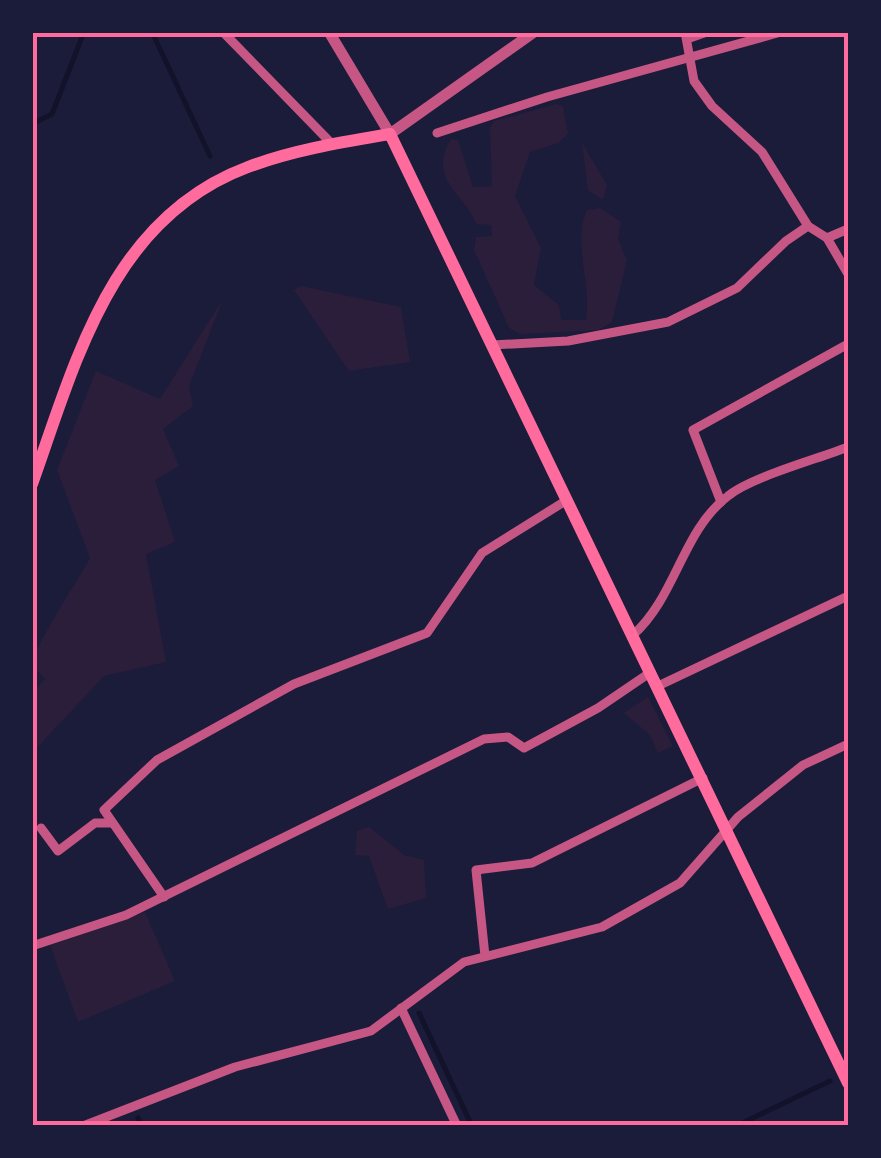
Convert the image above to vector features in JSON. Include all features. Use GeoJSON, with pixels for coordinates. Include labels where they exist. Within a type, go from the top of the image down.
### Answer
{"type":"FeatureCollection","features":[{"type":"Feature","properties":{"kind":"main road"},"geometry":{"type":"LineString","coordinates":[[32,484],[96,310],[140,243],[202,192],[247,168],[332,144],[390,134],[702,778],[844,1061],[848,1082]]}},
{"type":"Feature","properties":{"kind":"street"},"geometry":{"type":"LineString","coordinates":[[223,32],[332,144]]}},
{"type":"Feature","properties":{"kind":"street"},"geometry":{"type":"LineString","coordinates":[[329,32],[390,134],[534,32]]}},
{"type":"Feature","properties":{"kind":"street"},"geometry":{"type":"LineString","coordinates":[[707,32],[686,36],[694,81],[712,106],[762,152],[808,226],[827,238],[848,274]]}},
{"type":"Feature","properties":{"kind":"street"},"geometry":{"type":"LineString","coordinates":[[437,133],[781,32]]}},
{"type":"Feature","properties":{"kind":"street"},"geometry":{"type":"LineString","coordinates":[[492,345],[568,341],[668,322],[737,288],[786,240],[808,226]]}},
{"type":"Feature","properties":{"kind":"street"},"geometry":{"type":"LineString","coordinates":[[827,238],[848,229]]}},
{"type":"Feature","properties":{"kind":"street"},"geometry":{"type":"LineString","coordinates":[[722,502],[694,430],[848,344]]}},
{"type":"Feature","properties":{"kind":"street"},"geometry":{"type":"LineString","coordinates":[[32,439],[46,448]]}},
{"type":"Feature","properties":{"kind":"street"},"geometry":{"type":"LineString","coordinates":[[633,634],[655,612],[693,539],[730,494],[848,446]]}},
{"type":"Feature","properties":{"kind":"street"},"geometry":{"type":"LineString","coordinates":[[164,897],[104,810],[157,760],[294,684],[427,633],[482,553],[567,500]]}},
{"type":"Feature","properties":{"kind":"street"},"geometry":{"type":"LineString","coordinates":[[658,686],[848,596]]}},
{"type":"Feature","properties":{"kind":"street"},"geometry":{"type":"LineString","coordinates":[[32,946],[164,897],[484,739],[508,737],[524,748],[598,708],[651,672]]}},
{"type":"Feature","properties":{"kind":"street"},"geometry":{"type":"LineString","coordinates":[[82,1126],[235,1067],[371,1031],[445,972],[485,956],[602,927],[680,883],[728,829],[803,765],[848,744]]}},
{"type":"Feature","properties":{"kind":"street"},"geometry":{"type":"LineString","coordinates":[[485,956],[476,870],[532,863],[702,778]]}},
{"type":"Feature","properties":{"kind":"street"},"geometry":{"type":"LineString","coordinates":[[41,828],[58,852],[95,823],[112,823]]}},
{"type":"Feature","properties":{"kind":"street"},"geometry":{"type":"LineString","coordinates":[[401,1008],[457,1126]]}},
{"type":"Feature","properties":{"kind":"shaded area"},"geometry":{"type":"Polygon","coordinates":[[[556,104],[563,106],[568,134],[558,143],[530,152],[515,196],[541,248],[534,285],[559,305],[561,320],[586,320],[581,236],[587,210],[600,208],[621,222],[618,239],[627,260],[612,322],[599,330],[520,334],[509,328],[474,250],[476,237],[492,236],[491,225],[476,224],[450,185],[445,176],[444,153],[451,139],[458,140],[473,187],[492,186],[490,128],[494,121],[556,104]]]}},
{"type":"Feature","properties":{"kind":"shaded area"},"geometry":{"type":"Polygon","coordinates":[[[582,143],[607,185],[603,200],[588,190],[582,143]]]}},
{"type":"Feature","properties":{"kind":"shaded area"},"geometry":{"type":"Polygon","coordinates":[[[301,286],[401,307],[410,362],[349,371],[294,290],[301,286]]]}},
{"type":"Feature","properties":{"kind":"shaded area"},"geometry":{"type":"Polygon","coordinates":[[[223,299],[189,386],[193,406],[163,429],[179,466],[155,480],[175,542],[146,554],[166,662],[104,676],[33,752],[33,693],[45,679],[33,666],[35,657],[90,558],[57,470],[96,371],[160,399],[223,299]]]}},
{"type":"Feature","properties":{"kind":"shaded area"},"geometry":{"type":"Polygon","coordinates":[[[648,697],[673,746],[658,753],[650,735],[624,713],[648,697]]]}},
{"type":"Feature","properties":{"kind":"shaded area"},"geometry":{"type":"Polygon","coordinates":[[[369,827],[404,855],[424,860],[426,898],[388,909],[369,856],[355,855],[357,831],[369,827]]]}},
{"type":"Feature","properties":{"kind":"shaded area"},"geometry":{"type":"Polygon","coordinates":[[[145,912],[175,981],[78,1022],[50,945],[145,912]]]}},
{"type":"Feature","properties":{"kind":"waterway"},"geometry":{"type":"LineString","coordinates":[[32,124],[52,114],[84,32]]}},
{"type":"Feature","properties":{"kind":"waterway"},"geometry":{"type":"LineString","coordinates":[[152,32],[210,156]]}},
{"type":"Feature","properties":{"kind":"waterway"},"geometry":{"type":"LineString","coordinates":[[419,1013],[472,1126]]}},
{"type":"Feature","properties":{"kind":"waterway"},"geometry":{"type":"LineString","coordinates":[[736,1126],[830,1081]]}},
{"type":"Feature","properties":{"kind":"waterway"},"geometry":{"type":"LineString","coordinates":[[138,1118],[142,1126]]}}]}
